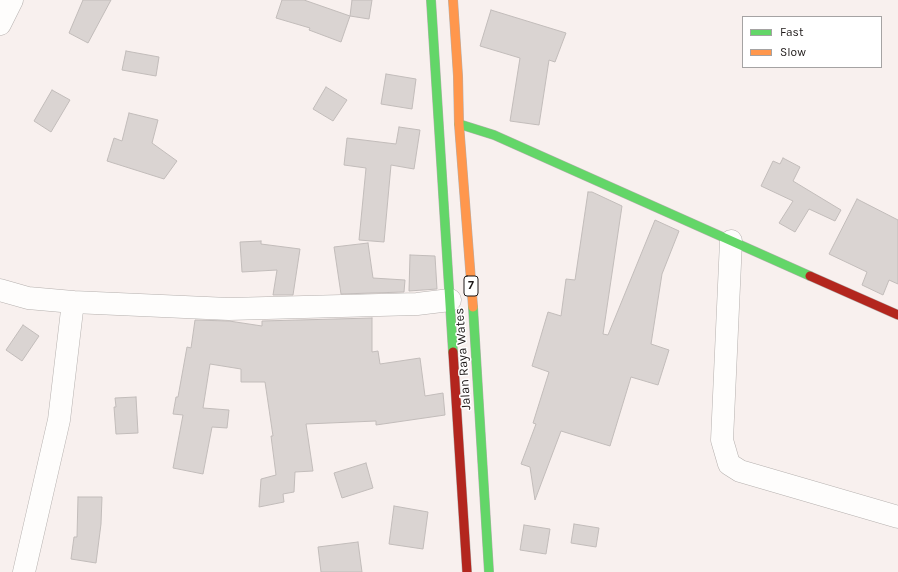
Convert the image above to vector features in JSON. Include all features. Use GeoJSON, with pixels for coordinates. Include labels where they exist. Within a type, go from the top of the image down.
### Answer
{"type":"FeatureCollection","features":[{"type":"Feature","properties":{"kind":"main road","name":"Jalan Raya Wates"},"geometry":{"type":"LineString","coordinates":[[431,0],[467,572]]}},
{"type":"Feature","properties":{"kind":"main road","name":"Jalan Raya Wates"},"geometry":{"type":"LineString","coordinates":[[453,0],[458,76],[459,124],[489,572]]}},
{"type":"Feature","properties":{"kind":"main road"},"geometry":{"type":"LineString","coordinates":[[459,124],[494,135],[898,315]]}},
{"type":"Feature","properties":{"kind":"street"},"geometry":{"type":"LineString","coordinates":[[0,24],[12,0]]}},
{"type":"Feature","properties":{"kind":"street"},"geometry":{"type":"LineString","coordinates":[[731,240],[722,440],[729,464],[740,471],[898,517]]}},
{"type":"Feature","properties":{"kind":"street"},"geometry":{"type":"LineString","coordinates":[[0,290],[28,298],[73,302],[229,309],[417,304],[450,300]]}},
{"type":"Feature","properties":{"kind":"street"},"geometry":{"type":"LineString","coordinates":[[24,572],[59,420],[73,302]]}},
{"type":"Feature","properties":{"kind":"building"},"geometry":{"type":"Polygon","coordinates":[[[83,0],[111,0],[88,43],[69,33],[83,0]]]}},
{"type":"Feature","properties":{"kind":"building"},"geometry":{"type":"Polygon","coordinates":[[[282,0],[304,0],[350,16],[341,42],[309,30],[310,28],[276,18],[282,0]]]}},
{"type":"Feature","properties":{"kind":"building"},"geometry":{"type":"Polygon","coordinates":[[[352,0],[372,0],[369,19],[350,16],[352,0]]]}},
{"type":"Feature","properties":{"kind":"building"},"geometry":{"type":"Polygon","coordinates":[[[491,10],[566,33],[555,62],[549,60],[539,125],[510,121],[520,58],[480,46],[491,10]]]}},
{"type":"Feature","properties":{"kind":"building"},"geometry":{"type":"Polygon","coordinates":[[[126,51],[159,57],[156,76],[122,70],[126,51]]]}},
{"type":"Feature","properties":{"kind":"building"},"geometry":{"type":"Polygon","coordinates":[[[386,74],[416,79],[412,109],[381,104],[386,74]]]}},
{"type":"Feature","properties":{"kind":"building"},"geometry":{"type":"Polygon","coordinates":[[[326,87],[347,100],[333,121],[313,109],[326,87]]]}},
{"type":"Feature","properties":{"kind":"building"},"geometry":{"type":"Polygon","coordinates":[[[52,90],[70,100],[51,132],[34,121],[52,90]]]}},
{"type":"Feature","properties":{"kind":"building"},"geometry":{"type":"Polygon","coordinates":[[[129,113],[158,120],[152,143],[177,161],[164,179],[107,161],[114,138],[122,141],[129,113]]]}},
{"type":"Feature","properties":{"kind":"building"},"geometry":{"type":"Polygon","coordinates":[[[399,127],[420,130],[414,169],[391,165],[384,242],[359,240],[366,168],[344,165],[347,138],[396,144],[399,127]]]}},
{"type":"Feature","properties":{"kind":"building"},"geometry":{"type":"Polygon","coordinates":[[[783,158],[800,167],[793,181],[841,210],[835,221],[809,209],[795,232],[779,223],[793,201],[761,186],[773,161],[780,164],[783,158]]]}},
{"type":"Feature","properties":{"kind":"building"},"geometry":{"type":"Polygon","coordinates":[[[588,192],[592,192],[622,206],[603,334],[608,335],[655,220],[679,231],[662,274],[651,344],[669,350],[658,385],[631,377],[610,446],[561,431],[535,500],[530,467],[521,464],[536,424],[533,423],[549,372],[532,366],[548,312],[561,316],[566,279],[575,280],[588,192]]]}},
{"type":"Feature","properties":{"kind":"building"},"geometry":{"type":"Polygon","coordinates":[[[857,199],[898,220],[898,284],[889,280],[883,295],[862,285],[867,272],[829,254],[857,199]]]}},
{"type":"Feature","properties":{"kind":"building"},"geometry":{"type":"Polygon","coordinates":[[[261,241],[261,244],[300,249],[293,295],[273,295],[277,270],[242,272],[240,242],[261,241]]]}},
{"type":"Feature","properties":{"kind":"building"},"geometry":{"type":"Polygon","coordinates":[[[368,243],[373,278],[405,280],[404,292],[341,294],[334,247],[368,243]]]}},
{"type":"Feature","properties":{"kind":"building"},"geometry":{"type":"Polygon","coordinates":[[[410,255],[435,256],[437,289],[409,291],[410,255]]]}},
{"type":"Feature","properties":{"kind":"building"},"geometry":{"type":"Polygon","coordinates":[[[372,318],[372,352],[378,351],[380,364],[420,358],[425,396],[443,393],[445,415],[376,425],[376,421],[306,424],[313,471],[295,472],[294,492],[283,494],[284,502],[259,507],[261,479],[276,475],[271,436],[273,436],[265,382],[241,382],[241,369],[210,364],[203,408],[229,410],[227,428],[212,427],[203,474],[173,468],[183,415],[173,414],[176,397],[178,397],[187,347],[191,348],[195,320],[229,321],[262,326],[262,321],[372,318]]]}},
{"type":"Feature","properties":{"kind":"building"},"geometry":{"type":"Polygon","coordinates":[[[23,325],[39,336],[22,361],[6,350],[23,325]]]}},
{"type":"Feature","properties":{"kind":"building"},"geometry":{"type":"Polygon","coordinates":[[[136,397],[138,433],[116,434],[114,407],[116,407],[115,398],[136,397]]]}},
{"type":"Feature","properties":{"kind":"building"},"geometry":{"type":"Polygon","coordinates":[[[366,463],[373,488],[342,498],[334,473],[366,463]]]}},
{"type":"Feature","properties":{"kind":"building"},"geometry":{"type":"Polygon","coordinates":[[[78,497],[102,497],[101,524],[96,563],[71,559],[74,537],[77,537],[78,497]]]}},
{"type":"Feature","properties":{"kind":"building"},"geometry":{"type":"Polygon","coordinates":[[[394,506],[428,512],[423,549],[389,544],[394,506]]]}},
{"type":"Feature","properties":{"kind":"building"},"geometry":{"type":"Polygon","coordinates":[[[574,524],[599,528],[596,547],[571,543],[574,524]]]}},
{"type":"Feature","properties":{"kind":"building"},"geometry":{"type":"Polygon","coordinates":[[[524,525],[550,529],[546,554],[520,550],[524,525]]]}},
{"type":"Feature","properties":{"kind":"building"},"geometry":{"type":"Polygon","coordinates":[[[358,542],[362,572],[321,572],[318,547],[358,542]]]}},
{"type":"Feature","properties":{"kind":"traffic: fast"},"geometry":{"type":"LineString","coordinates":[[431,0],[453,352]]}},
{"type":"Feature","properties":{"kind":"traffic: fast"},"geometry":{"type":"LineString","coordinates":[[459,124],[494,135],[810,276]]}},
{"type":"Feature","properties":{"kind":"traffic: fast"},"geometry":{"type":"LineString","coordinates":[[473,307],[489,572]]}},
{"type":"Feature","properties":{"kind":"traffic: slow"},"geometry":{"type":"LineString","coordinates":[[453,0],[458,76],[459,124],[473,307]]}},
{"type":"Feature","properties":{"kind":"traffic: jam"},"geometry":{"type":"LineString","coordinates":[[810,276],[898,315]]}},
{"type":"Feature","properties":{"kind":"traffic: jam"},"geometry":{"type":"LineString","coordinates":[[453,352],[467,572]]}}]}
